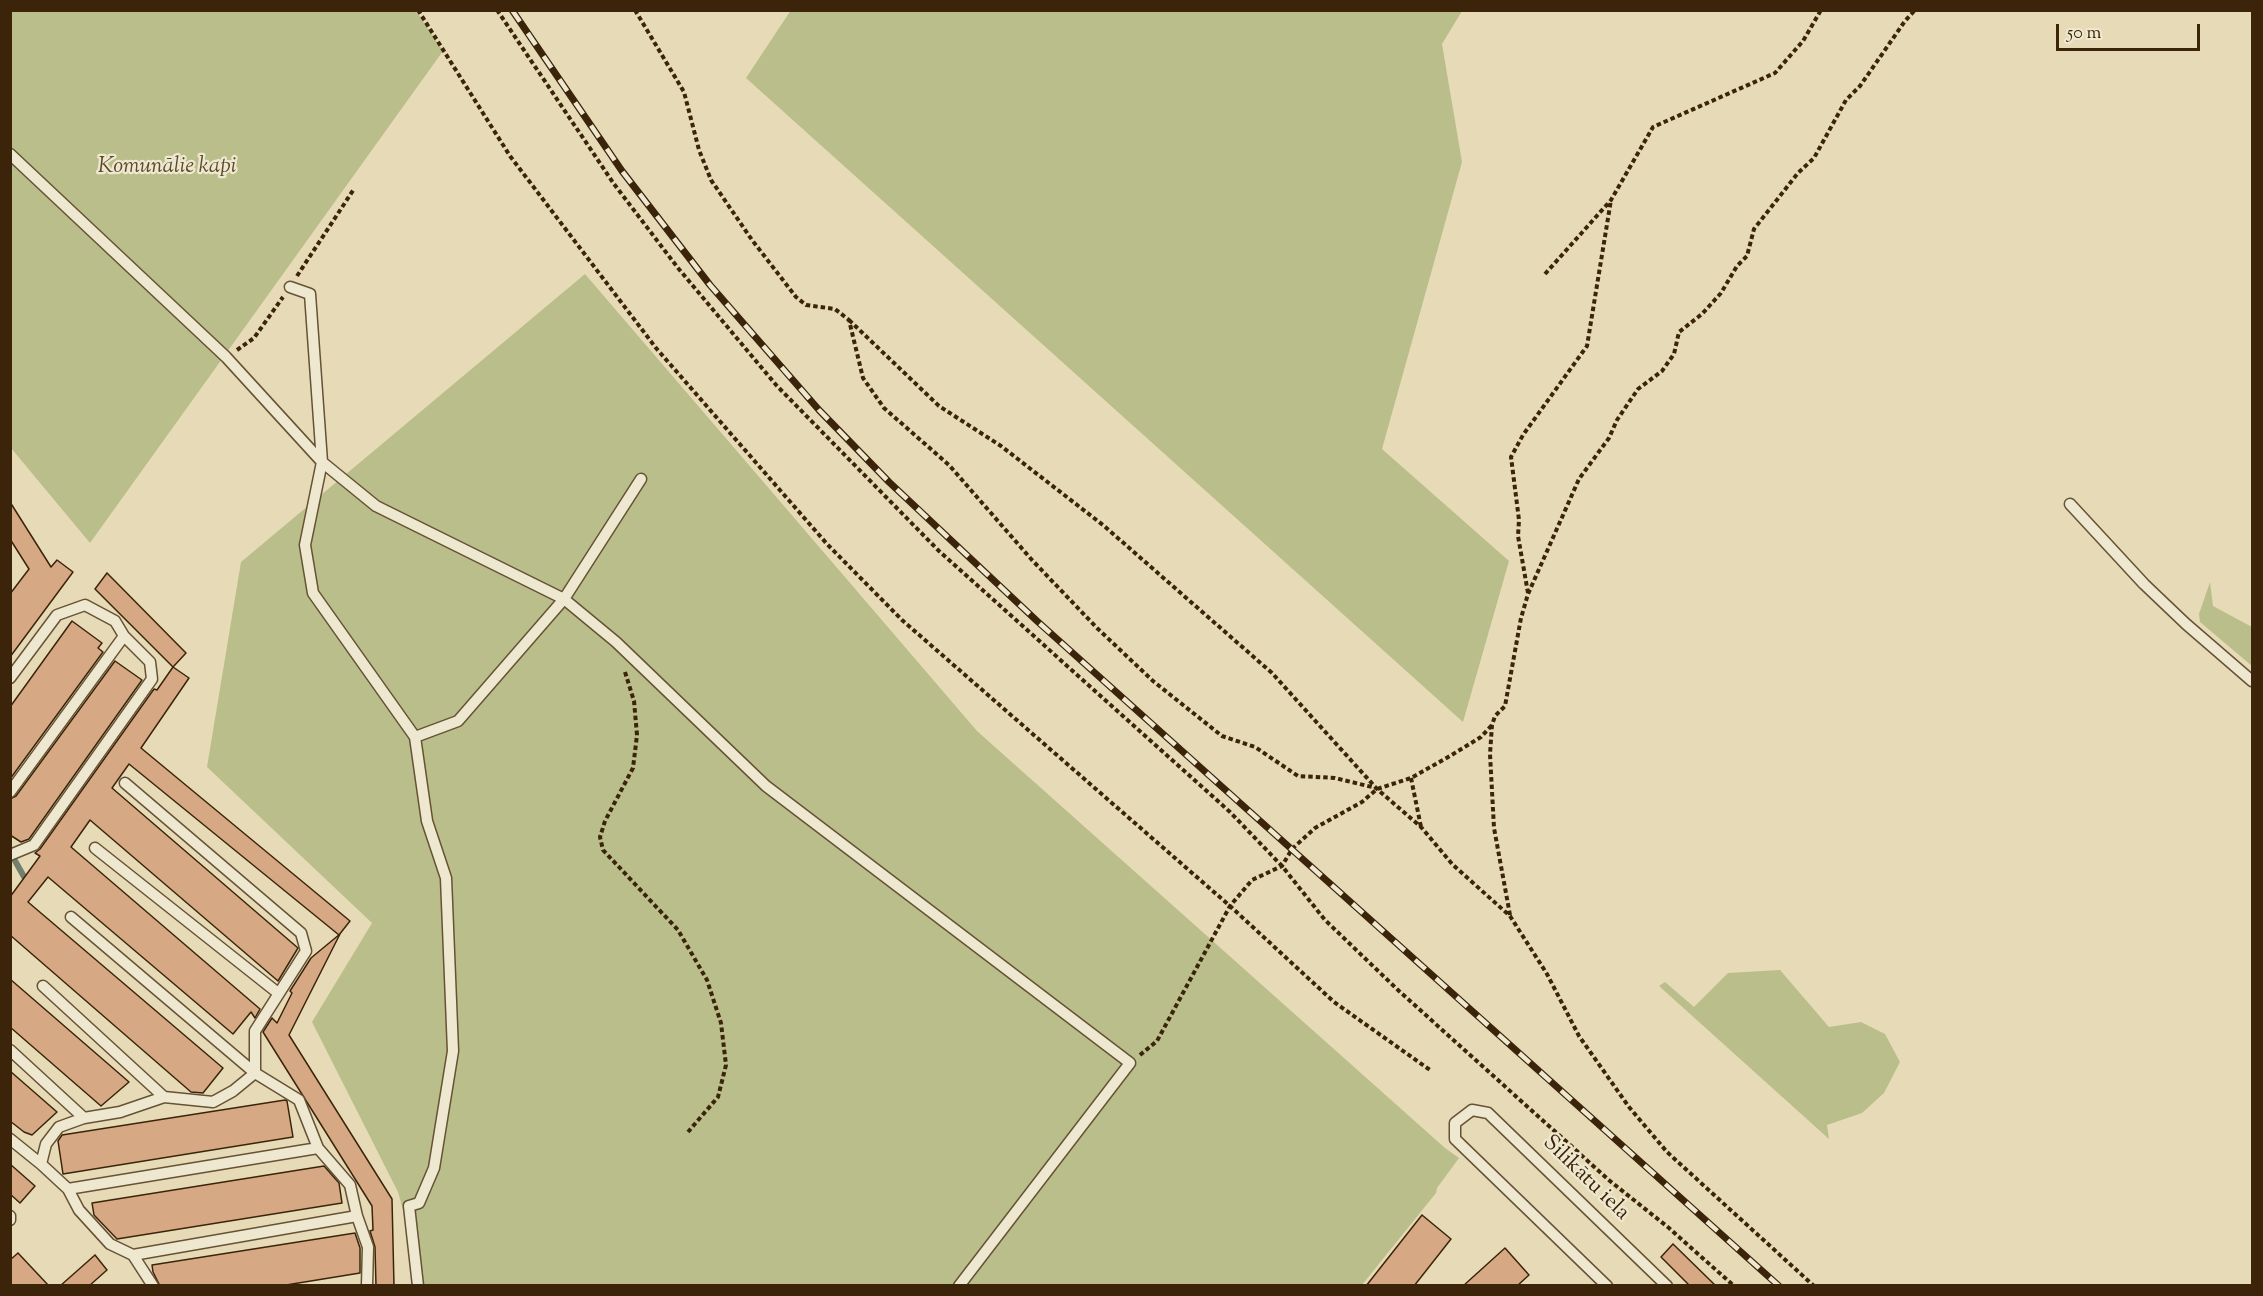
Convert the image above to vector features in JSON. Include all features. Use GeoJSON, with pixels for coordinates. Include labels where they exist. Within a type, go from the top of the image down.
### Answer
{"type":"FeatureCollection","features":[{"type":"Feature","properties":{"kind":"lane"},"geometry":{"type":"LineString","coordinates":[[10,154],[226,357],[322,462],[376,506],[564,599],[616,642],[766,786],[1130,1063],[959,1286]]}},
{"type":"Feature","properties":{"kind":"lane"},"geometry":{"type":"LineString","coordinates":[[290,287],[310,294],[322,462],[305,544],[313,593],[415,737],[428,822],[446,878],[453,1051],[434,1168],[418,1203],[409,1206],[418,1286]]}},
{"type":"Feature","properties":{"kind":"lane"},"geometry":{"type":"LineString","coordinates":[[415,737],[458,721],[564,599],[641,478]]}},
{"type":"Feature","properties":{"kind":"lane"},"geometry":{"type":"LineString","coordinates":[[2070,504],[2161,600],[2253,681]]}},
{"type":"Feature","properties":{"kind":"lane"},"geometry":{"type":"LineString","coordinates":[[10,678],[57,615],[85,605],[115,621],[124,636],[150,662],[152,679],[34,845],[10,855]]}},
{"type":"Feature","properties":{"kind":"lane"},"geometry":{"type":"LineString","coordinates":[[10,792],[124,636]]}},
{"type":"Feature","properties":{"kind":"lane"},"geometry":{"type":"LineString","coordinates":[[126,783],[301,933],[306,951],[255,1031],[255,1073]]}},
{"type":"Feature","properties":{"kind":"lane"},"geometry":{"type":"LineString","coordinates":[[95,848],[278,993]]}},
{"type":"Feature","properties":{"kind":"lane"},"geometry":{"type":"LineString","coordinates":[[71,917],[255,1073],[299,1100],[318,1148],[350,1185],[357,1216],[368,1247],[367,1286]]}},
{"type":"Feature","properties":{"kind":"lane"},"geometry":{"type":"LineString","coordinates":[[43,986],[164,1097]]}},
{"type":"Feature","properties":{"kind":"lane"},"geometry":{"type":"LineString","coordinates":[[10,1050],[84,1118]]}},
{"type":"Feature","properties":{"kind":"lane"},"geometry":{"type":"LineString","coordinates":[[41,1164],[46,1144],[59,1127],[84,1118],[120,1112],[164,1097],[213,1102],[255,1073]]}},
{"type":"Feature","properties":{"kind":"lane","name":"Silikātu iela"},"geometry":{"type":"LineString","coordinates":[[1606,1286],[1455,1139],[1455,1123],[1472,1110],[1488,1113],[1666,1286]]}},
{"type":"Feature","properties":{"kind":"lane"},"geometry":{"type":"LineString","coordinates":[[10,1139],[68,1190],[79,1210],[110,1244],[134,1254],[357,1216]]}},
{"type":"Feature","properties":{"kind":"lane"},"geometry":{"type":"LineString","coordinates":[[68,1190],[318,1148]]}},
{"type":"Feature","properties":{"kind":"lane"},"geometry":{"type":"LineString","coordinates":[[134,1254],[153,1286]]}},
{"type":"Feature","properties":{"kind":"path"},"geometry":{"type":"LineString","coordinates":[[418,10],[510,156],[656,348],[827,544],[902,620],[1230,906],[1334,1002],[1430,1070]]}},
{"type":"Feature","properties":{"kind":"path"},"geometry":{"type":"LineString","coordinates":[[497,10],[614,184],[678,268],[777,386],[939,551],[1230,812],[1282,866],[1325,920],[1400,991],[1610,1181],[1669,1228],[1734,1286]]}},
{"type":"Feature","properties":{"kind":"path"},"geometry":{"type":"LineString","coordinates":[[635,10],[684,92],[699,150],[711,180],[752,240],[796,297],[806,305],[835,309],[849,320],[939,406],[1001,446],[1103,525],[1272,674],[1377,789],[1421,827],[1453,865],[1510,916],[1547,974],[1579,1036],[1629,1107],[1667,1152],[1814,1286]]}},
{"type":"Feature","properties":{"kind":"path"},"geometry":{"type":"LineString","coordinates":[[1545,274],[1611,200],[1653,127],[1775,73],[1803,41],[1821,10]]}},
{"type":"Feature","properties":{"kind":"path"},"geometry":{"type":"LineString","coordinates":[[1510,916],[1494,828],[1490,754],[1492,725],[1495,716],[1505,706],[1521,618],[1528,594],[1579,479],[1609,438],[1617,420],[1638,389],[1662,371],[1674,354],[1679,332],[1702,314],[1721,293],[1737,266],[1747,256],[1754,229],[1798,173],[1814,158],[1846,100],[1860,86],[1915,10]]}},
{"type":"Feature","properties":{"kind":"path"},"geometry":{"type":"LineString","coordinates":[[1528,594],[1518,536],[1519,520],[1511,457],[1523,435],[1587,346],[1611,200]]}},
{"type":"Feature","properties":{"kind":"path"},"geometry":{"type":"LineString","coordinates":[[849,320],[863,378],[884,408],[950,465],[1032,560],[1097,628],[1154,681],[1222,736],[1255,747],[1298,776],[1335,778],[1377,789]]}},
{"type":"Feature","properties":{"kind":"path"},"geometry":{"type":"LineString","coordinates":[[616,642],[634,701],[637,735],[633,768],[602,829],[600,837],[603,850],[678,930],[706,980],[721,1023],[726,1065],[717,1097],[688,1132]]}},
{"type":"Feature","properties":{"kind":"path"},"geometry":{"type":"LineString","coordinates":[[1130,1063],[1157,1041],[1230,906],[1252,880],[1282,866],[1292,849],[1315,828],[1362,802],[1377,789],[1411,778],[1481,737],[1492,725]]}},
{"type":"Feature","properties":{"kind":"path"},"geometry":{"type":"LineString","coordinates":[[1411,778],[1415,808],[1421,827]]}},
{"type":"Feature","properties":{"kind":"green space"},"geometry":{"type":"Polygon","coordinates":[[[791,10],[1462,11],[1442,44],[1462,162],[1382,449],[1509,561],[1463,722],[746,78],[791,10]]]}},
{"type":"Feature","properties":{"kind":"green space","name":"Komunālie kapi"},"geometry":{"type":"Polygon","coordinates":[[[10,11],[416,11],[443,51],[90,543],[11,448],[10,11]]]}},
{"type":"Feature","properties":{"kind":"green space"},"geometry":{"type":"Polygon","coordinates":[[[585,274],[977,731],[1459,1158],[1437,1188],[1436,1193],[1362,1285],[424,1285],[398,1192],[312,1022],[372,923],[207,767],[241,562],[585,274]]]}},
{"type":"Feature","properties":{"kind":"green space"},"geometry":{"type":"Polygon","coordinates":[[[2210,582],[2213,606],[2252,627],[2252,666],[2200,622],[2199,614],[2210,582]]]}},
{"type":"Feature","properties":{"kind":"green space"},"geometry":{"type":"Polygon","coordinates":[[[1780,970],[1829,1027],[1861,1022],[1885,1034],[1900,1062],[1884,1093],[1862,1113],[1827,1125],[1829,1139],[1659,986],[1665,982],[1694,1007],[1728,973],[1780,970]]]}},
{"type":"Feature","properties":{"kind":"building"},"geometry":{"type":"Polygon","coordinates":[[[10,502],[51,567],[57,560],[73,572],[10,657],[10,594],[29,569],[10,539],[10,502]]]}},
{"type":"Feature","properties":{"kind":"building"},"geometry":{"type":"Polygon","coordinates":[[[107,573],[186,653],[173,667],[95,589],[107,573]]]}},
{"type":"Feature","properties":{"kind":"building"},"geometry":{"type":"Polygon","coordinates":[[[72,621],[102,643],[98,648],[103,652],[10,779],[10,707],[72,621]]]}},
{"type":"Feature","properties":{"kind":"building"},"geometry":{"type":"Polygon","coordinates":[[[115,661],[142,680],[29,839],[21,842],[10,835],[10,799],[16,796],[115,661]]]}},
{"type":"Feature","properties":{"kind":"building"},"geometry":{"type":"Polygon","coordinates":[[[173,667],[189,678],[141,748],[350,921],[339,935],[129,764],[112,788],[298,948],[278,981],[90,820],[71,847],[260,1009],[255,1018],[251,1012],[233,1034],[48,877],[28,902],[223,1068],[203,1093],[191,1092],[10,935],[10,897],[40,856],[35,853],[154,689],[157,690],[173,667]]]}},
{"type":"Feature","properties":{"kind":"building"},"geometry":{"type":"Polygon","coordinates":[[[340,934],[289,1035],[392,1199],[394,1286],[376,1286],[375,1247],[370,1231],[373,1230],[372,1206],[263,1032],[272,1018],[277,1023],[292,993],[290,991],[311,958],[340,934]]]}},
{"type":"Feature","properties":{"kind":"building"},"geometry":{"type":"Polygon","coordinates":[[[10,979],[129,1082],[101,1106],[10,1027],[10,979]]]}},
{"type":"Feature","properties":{"kind":"building"},"geometry":{"type":"Polygon","coordinates":[[[10,1071],[57,1112],[32,1135],[10,1121],[10,1071]]]}},
{"type":"Feature","properties":{"kind":"building"},"geometry":{"type":"Polygon","coordinates":[[[285,1100],[293,1137],[63,1174],[58,1141],[62,1135],[285,1100]]]}},
{"type":"Feature","properties":{"kind":"building"},"geometry":{"type":"Polygon","coordinates":[[[10,1164],[35,1186],[20,1203],[10,1194],[10,1164]]]}},
{"type":"Feature","properties":{"kind":"building"},"geometry":{"type":"Polygon","coordinates":[[[324,1166],[339,1183],[342,1203],[117,1239],[94,1215],[92,1203],[324,1166]]]}},
{"type":"Feature","properties":{"kind":"building"},"geometry":{"type":"Polygon","coordinates":[[[1422,1215],[1451,1239],[1414,1286],[1366,1286],[1422,1215]]]}},
{"type":"Feature","properties":{"kind":"building"},"geometry":{"type":"Polygon","coordinates":[[[355,1233],[360,1248],[360,1273],[280,1286],[160,1286],[153,1272],[152,1265],[355,1233]]]}},
{"type":"Feature","properties":{"kind":"building"},"geometry":{"type":"Polygon","coordinates":[[[1673,1244],[1716,1286],[1690,1286],[1661,1257],[1673,1244]]]}},
{"type":"Feature","properties":{"kind":"building"},"geometry":{"type":"Polygon","coordinates":[[[1505,1248],[1529,1275],[1517,1286],[1463,1286],[1505,1248]]]}},
{"type":"Feature","properties":{"kind":"building"},"geometry":{"type":"Polygon","coordinates":[[[18,1253],[49,1286],[10,1286],[10,1260],[18,1253]]]}},
{"type":"Feature","properties":{"kind":"building"},"geometry":{"type":"Polygon","coordinates":[[[95,1255],[107,1270],[89,1286],[60,1286],[95,1255]]]}},
{"type":"Feature","properties":{"kind":"waterway"},"geometry":{"type":"LineString","coordinates":[[14,859],[27,882]]}},
{"type":"Feature","properties":{"kind":"railway"},"geometry":{"type":"LineString","coordinates":[[512,10],[622,171],[710,285],[819,410],[889,482],[1037,621],[1779,1286]]}}]}
